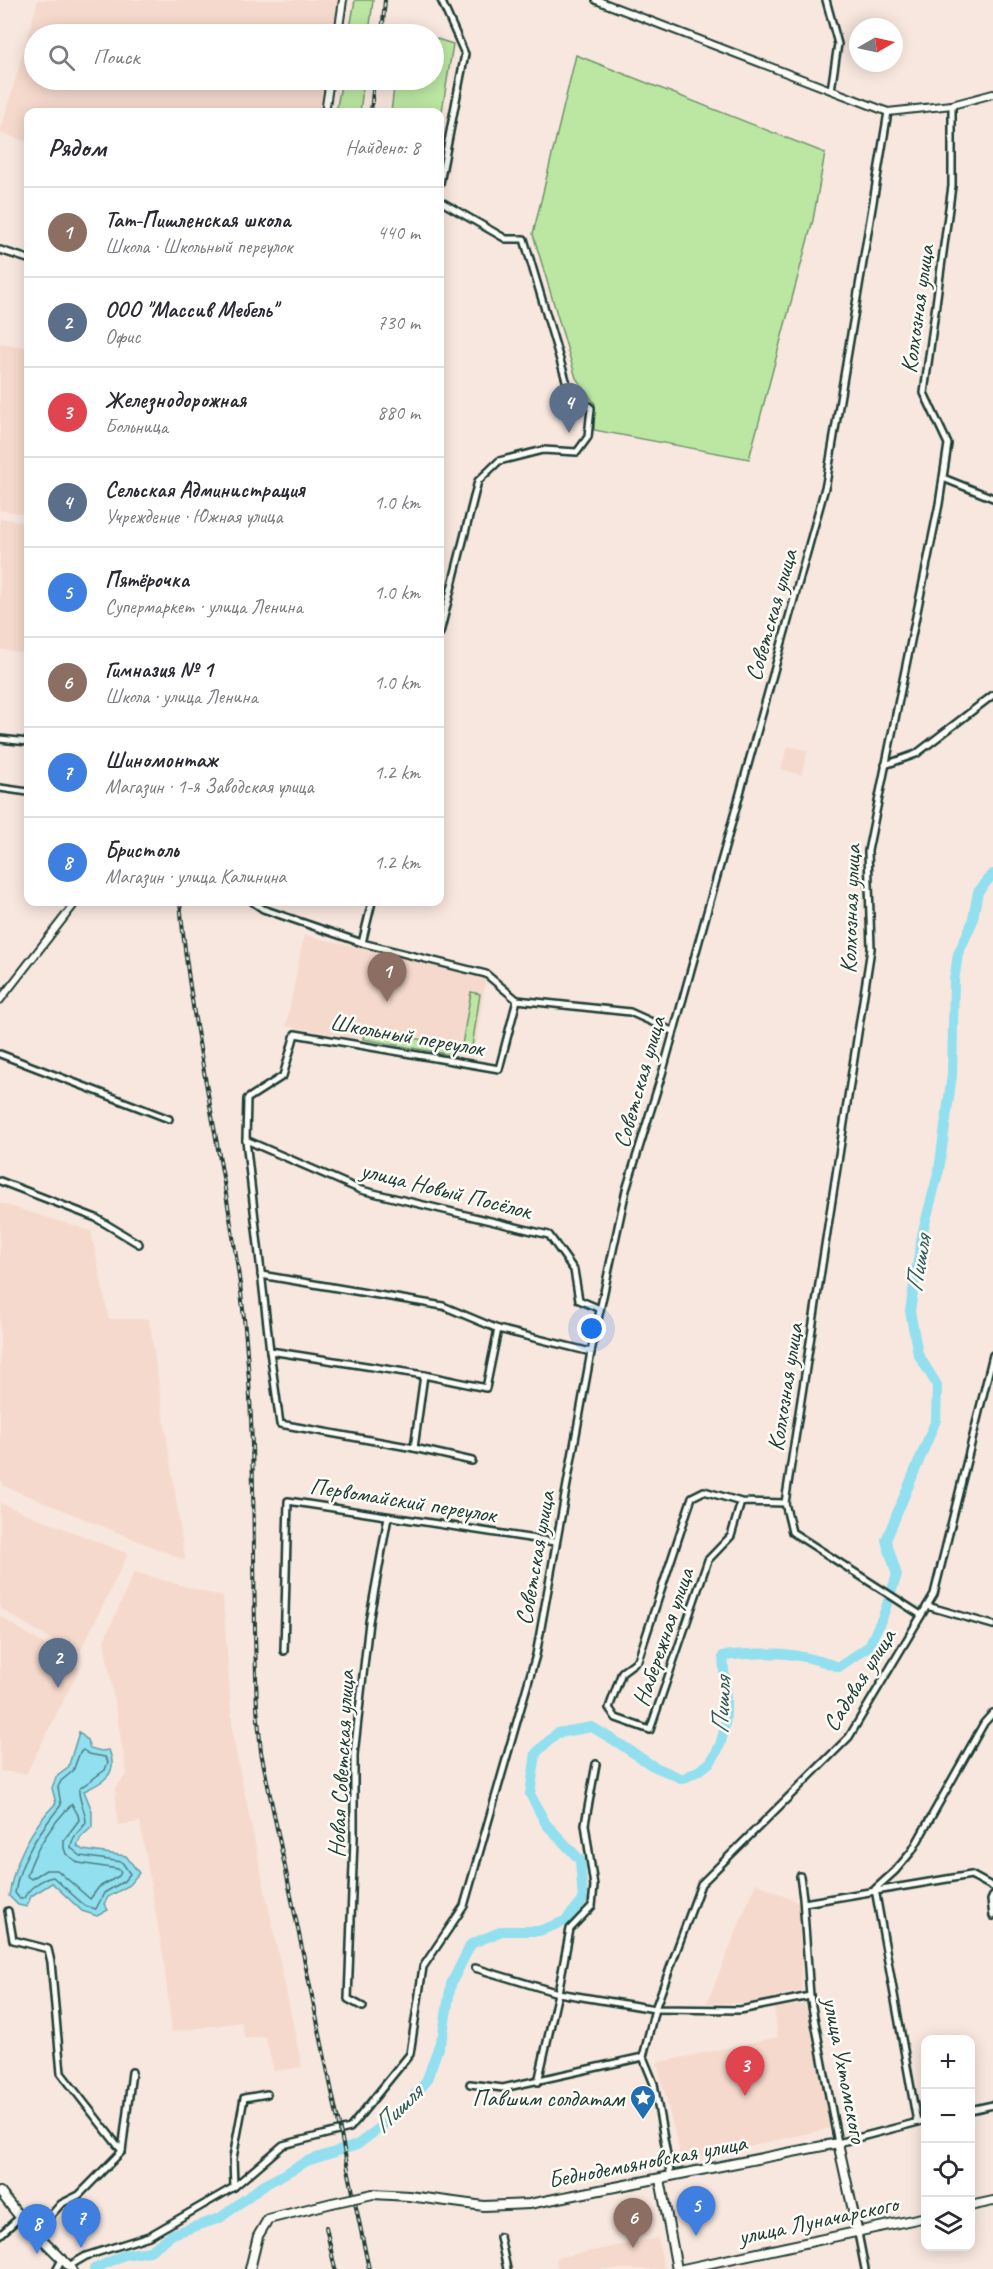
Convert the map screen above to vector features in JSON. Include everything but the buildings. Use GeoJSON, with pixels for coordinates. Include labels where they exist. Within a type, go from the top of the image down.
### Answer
{"type":"FeatureCollection","features":[{"type":"Feature","properties":{"kind":"main road","name":"Беднодемьяновская улица"},"geometry":{"type":"LineString","coordinates":[[250,2269],[258,2236],[268,2218],[373,2194],[409,2196],[484,2206],[520,2205],[551,2201],[838,2143]]}},
{"type":"Feature","properties":{"kind":"main road","name":"улица Ухтомского"},"geometry":{"type":"LineString","coordinates":[[838,2143],[858,2233]]}},
{"type":"Feature","properties":{"kind":"main road"},"geometry":{"type":"LineString","coordinates":[[660,2179],[677,2269]]}},
{"type":"Feature","properties":{"kind":"main road"},"geometry":{"type":"LineString","coordinates":[[0,2192],[20,2217],[71,2268]]}},
{"type":"Feature","properties":{"kind":"main road"},"geometry":{"type":"LineString","coordinates":[[975,2205],[993,2201]]}},
{"type":"Feature","properties":{"kind":"main road","name":"улица Луначарского"},"geometry":{"type":"LineString","coordinates":[[683,2269],[921,2218]]}},
{"type":"Feature","properties":{"kind":"street"},"geometry":{"type":"LineString","coordinates":[[339,24],[343,0]]}},
{"type":"Feature","properties":{"kind":"street"},"geometry":{"type":"LineString","coordinates":[[441,0],[465,54],[444,162]]}},
{"type":"Feature","properties":{"kind":"street"},"geometry":{"type":"LineString","coordinates":[[596,0],[888,112],[952,105],[993,94]]}},
{"type":"Feature","properties":{"kind":"street"},"geometry":{"type":"LineString","coordinates":[[826,0],[838,44],[831,90]]}},
{"type":"Feature","properties":{"kind":"street"},"geometry":{"type":"LineString","coordinates":[[326,108],[328,90]]}},
{"type":"Feature","properties":{"kind":"street","name":"Колхозная улица"},"geometry":{"type":"LineString","coordinates":[[921,1615],[792,1532],[785,1503],[840,1162],[871,949],[868,851],[948,444],[924,393],[952,186],[952,105]]}},
{"type":"Feature","properties":{"kind":"street","name":"Советская улица"},"geometry":{"type":"LineString","coordinates":[[234,2187],[283,2145],[350,2128],[410,2054],[423,1967],[464,1906],[533,1666],[591,1352],[626,1190],[662,1074],[672,1031],[826,484],[888,112]]}},
{"type":"Feature","properties":{"kind":"street"},"geometry":{"type":"LineString","coordinates":[[444,203],[506,239],[524,239],[568,387],[591,408],[588,437],[576,452],[543,450],[499,460],[478,481],[444,617]]}},
{"type":"Feature","properties":{"kind":"street"},"geometry":{"type":"LineString","coordinates":[[0,250],[24,258]]}},
{"type":"Feature","properties":{"kind":"street"},"geometry":{"type":"LineString","coordinates":[[943,478],[993,498]]}},
{"type":"Feature","properties":{"kind":"street"},"geometry":{"type":"LineString","coordinates":[[885,765],[916,754],[993,695]]}},
{"type":"Feature","properties":{"kind":"street"},"geometry":{"type":"LineString","coordinates":[[0,739],[24,742]]}},
{"type":"Feature","properties":{"kind":"street"},"geometry":{"type":"LineString","coordinates":[[0,788],[24,791]]}},
{"type":"Feature","properties":{"kind":"street"},"geometry":{"type":"LineString","coordinates":[[0,1000],[73,906]]}},
{"type":"Feature","properties":{"kind":"street"},"geometry":{"type":"LineString","coordinates":[[259,906],[362,943],[486,974],[517,1000],[630,1012],[672,1031]]}},
{"type":"Feature","properties":{"kind":"street"},"geometry":{"type":"LineString","coordinates":[[362,943],[371,906]]}},
{"type":"Feature","properties":{"kind":"street","name":"Школьный переулок"},"geometry":{"type":"LineString","coordinates":[[246,1140],[248,1099],[283,1076],[295,1034],[499,1069],[517,1000]]}},
{"type":"Feature","properties":{"kind":"street"},"geometry":{"type":"LineString","coordinates":[[0,1054],[169,1119]]}},
{"type":"Feature","properties":{"kind":"street"},"geometry":{"type":"LineString","coordinates":[[246,1140],[280,1424],[472,1461]]}},
{"type":"Feature","properties":{"kind":"street","name":"улица Новый Посёлок"},"geometry":{"type":"LineString","coordinates":[[246,1140],[361,1190],[549,1234],[574,1270],[579,1300],[600,1310]]}},
{"type":"Feature","properties":{"kind":"street"},"geometry":{"type":"LineString","coordinates":[[0,1181],[96,1218],[140,1244]]}},
{"type":"Feature","properties":{"kind":"street"},"geometry":{"type":"LineString","coordinates":[[261,1275],[443,1306],[498,1329],[591,1352]]}},
{"type":"Feature","properties":{"kind":"street"},"geometry":{"type":"LineString","coordinates":[[270,1351],[424,1375],[486,1388],[498,1329]]}},
{"type":"Feature","properties":{"kind":"street","name":"Садовая улица"},"geometry":{"type":"LineString","coordinates":[[643,2057],[655,2009],[701,1884],[849,1737],[934,1594],[993,1355]]}},
{"type":"Feature","properties":{"kind":"street"},"geometry":{"type":"LineString","coordinates":[[414,1448],[424,1375]]}},
{"type":"Feature","properties":{"kind":"street","name":"Набережная улица"},"geometry":{"type":"LineString","coordinates":[[704,1491],[741,1502],[731,1536],[708,1560],[650,1730],[616,1718],[609,1708],[622,1672],[638,1660],[692,1497],[704,1491]]}},
{"type":"Feature","properties":{"kind":"street","name":"Первомайский переулок"},"geometry":{"type":"LineString","coordinates":[[284,1651],[288,1501],[555,1542]]}},
{"type":"Feature","properties":{"kind":"street"},"geometry":{"type":"LineString","coordinates":[[741,1502],[785,1503]]}},
{"type":"Feature","properties":{"kind":"street","name":"Новая Советская улица"},"geometry":{"type":"LineString","coordinates":[[363,2007],[348,1999],[354,1839],[354,1755],[369,1622],[388,1517]]}},
{"type":"Feature","properties":{"kind":"street"},"geometry":{"type":"LineString","coordinates":[[927,1606],[993,1625]]}},
{"type":"Feature","properties":{"kind":"street"},"geometry":{"type":"LineString","coordinates":[[917,2122],[876,1889],[912,1851],[984,1723],[993,1713]]}},
{"type":"Feature","properties":{"kind":"street"},"geometry":{"type":"LineString","coordinates":[[538,2082],[570,1929],[592,1906],[594,1886],[585,1824],[596,1764]]}},
{"type":"Feature","properties":{"kind":"street"},"geometry":{"type":"LineString","coordinates":[[804,1903],[971,1875],[993,1887]]}},
{"type":"Feature","properties":{"kind":"street","name":"улица Ухтомского"},"geometry":{"type":"LineString","coordinates":[[800,1876],[810,1996],[838,2143]]}},
{"type":"Feature","properties":{"kind":"street"},"geometry":{"type":"LineString","coordinates":[[993,1896],[991,1900],[993,1916]]}},
{"type":"Feature","properties":{"kind":"street"},"geometry":{"type":"LineString","coordinates":[[8,1911],[13,1940],[48,1949],[61,2073],[122,2151]]}},
{"type":"Feature","properties":{"kind":"street"},"geometry":{"type":"LineString","coordinates":[[475,1968],[558,1993],[655,2009],[740,2010],[810,1996]]}},
{"type":"Feature","properties":{"kind":"street"},"geometry":{"type":"LineString","coordinates":[[470,2084],[503,2088],[643,2057],[654,2084],[671,2177]]}},
{"type":"Feature","properties":{"kind":"street"},"geometry":{"type":"LineString","coordinates":[[36,2232],[62,2204],[79,2195],[122,2151],[132,2072]]}},
{"type":"Feature","properties":{"kind":"street"},"geometry":{"type":"LineString","coordinates":[[71,2268],[86,2256],[149,2236],[234,2187],[233,2158],[244,2098],[267,2094]]}},
{"type":"Feature","properties":{"kind":"street"},"geometry":{"type":"LineString","coordinates":[[975,2109],[993,2105]]}},
{"type":"Feature","properties":{"kind":"street","name":"Беднодемьяновская улица"},"geometry":{"type":"LineString","coordinates":[[838,2143],[921,2121]]}},
{"type":"Feature","properties":{"kind":"street"},"geometry":{"type":"LineString","coordinates":[[0,2235],[20,2217]]}},
{"type":"Feature","properties":{"kind":"street","name":"улица Ухтомского"},"geometry":{"type":"LineString","coordinates":[[858,2233],[865,2269]]}},
{"type":"Feature","properties":{"kind":"street"},"geometry":{"type":"LineString","coordinates":[[500,2237],[507,2269]]}},
{"type":"Feature","properties":{"kind":"street"},"geometry":{"type":"LineString","coordinates":[[57,2269],[63,2258]]}},
{"type":"Feature","properties":{"kind":"shaded area"},"geometry":{"type":"Polygon","coordinates":[[[38,0],[339,0],[335,24],[31,24],[38,0]]]}},
{"type":"Feature","properties":{"kind":"shaded area"},"geometry":{"type":"Polygon","coordinates":[[[24,49],[24,90],[324,90],[321,108],[24,108],[24,141],[0,133],[24,49]]]}},
{"type":"Feature","properties":{"kind":"shaded area"},"geometry":{"type":"Polygon","coordinates":[[[0,343],[24,347],[24,514],[0,510],[0,343]]]}},
{"type":"Feature","properties":{"kind":"shaded area"},"geometry":{"type":"Polygon","coordinates":[[[0,518],[24,522],[24,653],[0,649],[0,518]]]}},
{"type":"Feature","properties":{"kind":"shaded area"},"geometry":{"type":"Polygon","coordinates":[[[788,746],[808,751],[801,775],[781,769],[788,746]]]}},
{"type":"Feature","properties":{"kind":"shaded area"},"geometry":{"type":"Polygon","coordinates":[[[304,935],[486,977],[474,1058],[286,1026],[304,935]]]}},
{"type":"Feature","properties":{"kind":"shaded area"},"geometry":{"type":"Polygon","coordinates":[[[0,1203],[91,1231],[109,1319],[149,1319],[185,1560],[4,1486],[0,1477],[0,1203]]]}},
{"type":"Feature","properties":{"kind":"shaded area"},"geometry":{"type":"Polygon","coordinates":[[[0,1503],[128,1554],[78,1656],[0,1608],[0,1503]]]}},
{"type":"Feature","properties":{"kind":"shaded area"},"geometry":{"type":"Polygon","coordinates":[[[134,1572],[223,1597],[233,1738],[302,2067],[274,2071],[265,2036],[245,2039],[241,2022],[172,2032],[163,1955],[140,1822],[118,1825],[115,1788],[127,1774],[104,1641],[134,1572]]]}},
{"type":"Feature","properties":{"kind":"shaded area"},"geometry":{"type":"Polygon","coordinates":[[[0,1616],[80,1668],[26,1774],[0,1771],[0,1616]]]}},
{"type":"Feature","properties":{"kind":"shaded area"},"geometry":{"type":"Polygon","coordinates":[[[756,1883],[799,1903],[802,1991],[747,2003],[707,2003],[756,1883]]]}},
{"type":"Feature","properties":{"kind":"shaded area"},"geometry":{"type":"Polygon","coordinates":[[[809,2004],[831,2128],[682,2162],[657,2063],[778,2037],[774,2008],[809,2004]]]}},
{"type":"Feature","properties":{"kind":"shaded area"},"geometry":{"type":"Polygon","coordinates":[[[658,2238],[664,2269],[558,2269],[556,2258],[658,2238]]]}},
{"type":"Feature","properties":{"kind":"green space"},"geometry":{"type":"Polygon","coordinates":[[[355,0],[373,0],[370,24],[351,24],[355,0]]]}},
{"type":"Feature","properties":{"kind":"green space"},"geometry":{"type":"Polygon","coordinates":[[[444,41],[453,44],[442,108],[392,108],[394,90],[444,90],[444,41]]]}},
{"type":"Feature","properties":{"kind":"green space"},"geometry":{"type":"Polygon","coordinates":[[[576,55],[825,153],[813,220],[749,459],[594,430],[595,404],[576,378],[533,234],[576,55]]]}},
{"type":"Feature","properties":{"kind":"green space"},"geometry":{"type":"Polygon","coordinates":[[[340,90],[363,90],[360,108],[337,108],[340,90]]]}},
{"type":"Feature","properties":{"kind":"green space"},"geometry":{"type":"Polygon","coordinates":[[[471,992],[480,994],[471,1053],[461,1051],[471,992]]]}},
{"type":"Feature","properties":{"kind":"green space"},"geometry":{"type":"Polygon","coordinates":[[[365,1030],[453,1045],[451,1055],[363,1039],[365,1030]]]}},
{"type":"Feature","properties":{"kind":"water"},"geometry":{"type":"Polygon","coordinates":[[[79,1732],[87,1740],[90,1748],[101,1751],[109,1750],[112,1765],[108,1776],[84,1791],[92,1811],[92,1827],[81,1837],[77,1846],[83,1850],[126,1856],[139,1873],[128,1886],[108,1897],[104,1904],[108,1910],[97,1916],[82,1911],[52,1883],[31,1896],[27,1907],[18,1905],[9,1896],[19,1858],[31,1834],[56,1803],[52,1788],[56,1777],[68,1768],[79,1732]]]}},
{"type":"Feature","properties":{"kind":"waterway","name":"Пишля"},"geometry":{"type":"LineString","coordinates":[[94,2269],[124,2255],[150,2251],[173,2234],[220,2218],[261,2187],[307,2161],[357,2145],[399,2113],[426,2082],[443,2034],[451,1984],[471,1944],[502,1931],[539,1931],[565,1921],[583,1900],[580,1860],[546,1824],[530,1794],[536,1753],[557,1733],[592,1727],[653,1766],[683,1779],[702,1769],[718,1750],[726,1710],[723,1656],[754,1653],[795,1655],[839,1667],[869,1646],[883,1616],[897,1575],[886,1540],[936,1420],[937,1385],[918,1354],[910,1311],[922,1235],[939,1170],[952,1075],[954,981],[958,954],[972,923],[978,892],[993,874]]}},
{"type":"Feature","properties":{"kind":"railway"},"geometry":{"type":"LineString","coordinates":[[383,24],[385,0]]}},
{"type":"Feature","properties":{"kind":"railway"},"geometry":{"type":"LineString","coordinates":[[371,108],[373,90]]}},
{"type":"Feature","properties":{"kind":"railway"},"geometry":{"type":"LineString","coordinates":[[180,906],[193,1006],[229,1214],[244,1318],[253,1464],[257,1708],[261,1752],[369,2269]]}},
{"type":"Feature","properties":{"kind":"railway"},"geometry":{"type":"LineString","coordinates":[[326,2227],[335,2269]]}},
{"type":"Feature","properties":{"kind":"place","name":"Сельская Администрация"},"geometry":{"type":"Point","coordinates":[569,433]}},
{"type":"Feature","properties":{"kind":"place","name":"Тат-Пишленская школа"},"geometry":{"type":"Point","coordinates":[387,1002]}},
{"type":"Feature","properties":{"kind":"place","name":"ООО \"Массив Мебель\""},"geometry":{"type":"Point","coordinates":[58,1688]}},
{"type":"Feature","properties":{"kind":"place","name":"Железнодорожная"},"geometry":{"type":"Point","coordinates":[745,2096]}},
{"type":"Feature","properties":{"kind":"place","name":"Павшим солдатам"},"geometry":{"type":"Point","coordinates":[643,2121]}},
{"type":"Feature","properties":{"kind":"place","name":"Пятёрочка"},"geometry":{"type":"Point","coordinates":[696,2236]}},
{"type":"Feature","properties":{"kind":"place","name":"Шиномонтаж"},"geometry":{"type":"Point","coordinates":[81,2248]}},
{"type":"Feature","properties":{"kind":"place","name":"Гимназия № 1"},"geometry":{"type":"Point","coordinates":[633,2248]}},
{"type":"Feature","properties":{"kind":"place","name":"Бристоль"},"geometry":{"type":"Point","coordinates":[37,2254]}}]}
